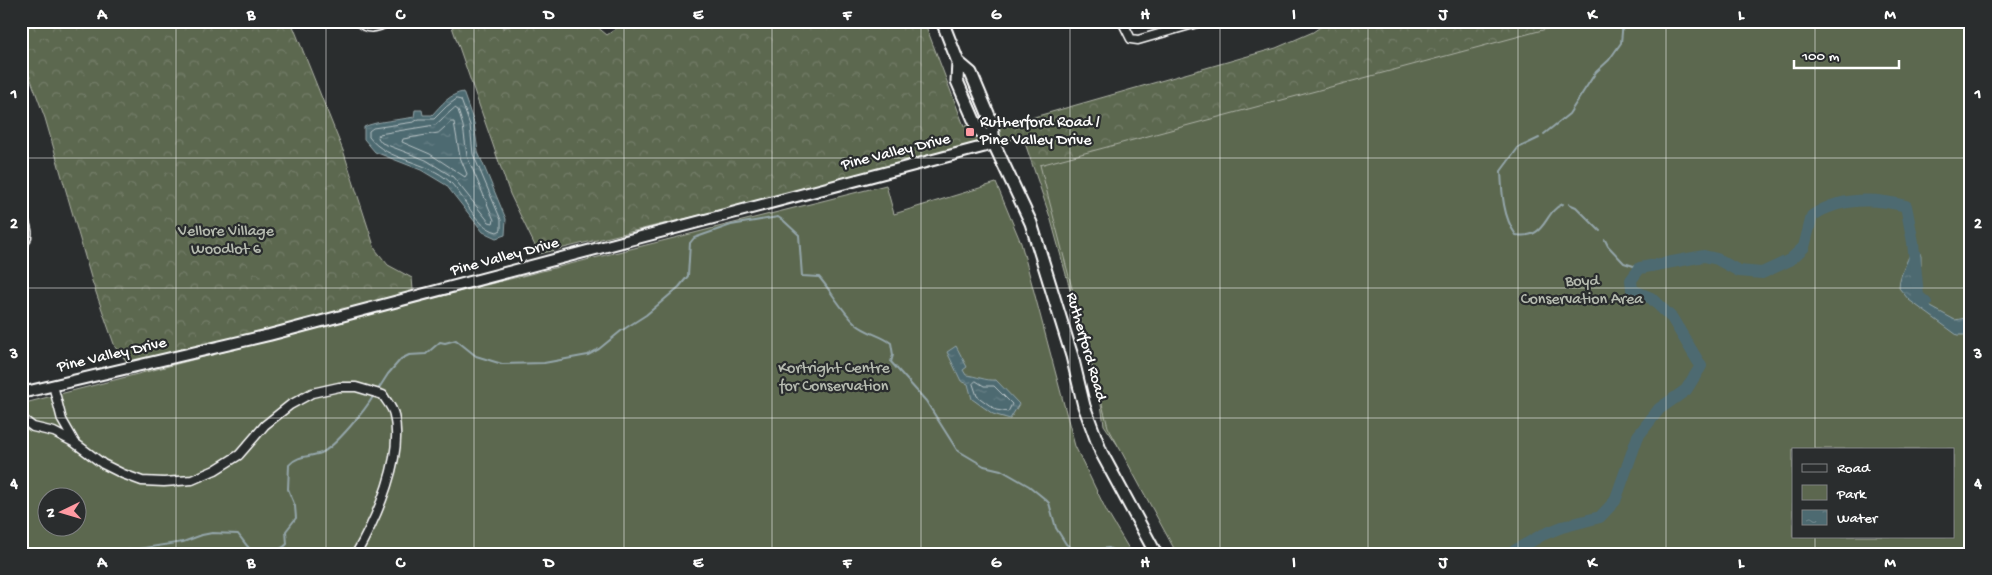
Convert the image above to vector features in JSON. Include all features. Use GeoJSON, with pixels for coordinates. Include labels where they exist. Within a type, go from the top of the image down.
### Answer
{"type":"FeatureCollection","features":[{"type":"Feature","properties":{"kind":"main road","name":"Rutherford Road"},"geometry":{"type":"LineString","coordinates":[[942,21],[958,62],[957,81],[978,130],[994,144],[1032,223],[1072,356],[1084,406],[1101,452],[1156,554]]}},
{"type":"Feature","properties":{"kind":"street"},"geometry":{"type":"LineString","coordinates":[[358,21],[362,26],[374,28],[389,21]]}},
{"type":"Feature","properties":{"kind":"street"},"geometry":{"type":"LineString","coordinates":[[1122,21],[1131,39],[1138,40],[1204,21]]}},
{"type":"Feature","properties":{"kind":"street","name":"Pine Valley Drive"},"geometry":{"type":"LineString","coordinates":[[21,393],[269,335],[994,144]]}},
{"type":"Feature","properties":{"kind":"street"},"geometry":{"type":"LineString","coordinates":[[21,211],[28,233],[27,240],[21,246]]}},
{"type":"Feature","properties":{"kind":"street"},"geometry":{"type":"LineString","coordinates":[[53,385],[62,420],[75,443]]}},
{"type":"Feature","properties":{"kind":"street"},"geometry":{"type":"LineString","coordinates":[[21,418],[33,427],[54,432],[75,443],[103,464],[122,474],[142,481],[164,482],[192,480],[215,470],[239,455],[265,425],[290,405],[312,393],[339,387],[356,387],[383,395],[394,413],[396,438],[392,466],[380,506],[356,554]]}},
{"type":"Feature","properties":{"kind":"street"},"geometry":{"type":"LineString","coordinates":[[46,430],[62,420]]}},
{"type":"Feature","properties":{"kind":"green space","name":"Vellore Village Woodlot 6"},"geometry":{"type":"Polygon","coordinates":[[[21,21],[291,21],[344,153],[375,249],[388,265],[412,278],[414,301],[386,344],[152,380],[142,370],[128,363],[115,347],[92,281],[45,118],[21,53],[21,21]]]}},
{"type":"Feature","properties":{"kind":"green space"},"geometry":{"type":"Polygon","coordinates":[[[450,21],[497,21],[503,28],[523,21],[590,21],[607,35],[627,21],[924,21],[964,126],[1013,123],[1276,48],[1313,32],[1329,21],[1971,21],[1119,447],[1104,425],[1100,398],[1051,220],[1023,137],[539,254],[510,194],[450,21]]]}},
{"type":"Feature","properties":{"kind":"green space","name":"Boyd Conservation Area"},"geometry":{"type":"Polygon","coordinates":[[[1576,21],[1971,21],[1971,554],[1177,554],[1108,427],[1040,165],[1576,21]]]}},
{"type":"Feature","properties":{"kind":"green space","name":"Kortright Centre for Conservation"},"geometry":{"type":"Polygon","coordinates":[[[996,183],[1021,243],[1075,446],[1107,512],[1132,554],[21,554],[21,404],[886,185],[894,214],[996,183]]]}},
{"type":"Feature","properties":{"kind":"water"},"geometry":{"type":"Polygon","coordinates":[[[463,92],[474,123],[478,152],[506,219],[505,235],[496,238],[483,232],[446,185],[421,170],[375,152],[364,139],[364,127],[381,122],[414,117],[415,110],[422,110],[423,115],[432,115],[450,98],[463,92]]]}},
{"type":"Feature","properties":{"kind":"water"},"geometry":{"type":"Polygon","coordinates":[[[1913,242],[1921,255],[1921,264],[1916,279],[1917,290],[1931,307],[1955,320],[1971,317],[1971,335],[1957,335],[1909,300],[1899,288],[1901,276],[1913,242]]]}},
{"type":"Feature","properties":{"kind":"water"},"geometry":{"type":"Polygon","coordinates":[[[956,346],[967,367],[963,370],[966,375],[996,380],[1019,404],[1010,419],[993,414],[972,399],[968,384],[961,381],[947,352],[956,346]]]}},
{"type":"Feature","properties":{"kind":"waterway"},"geometry":{"type":"LineString","coordinates":[[1544,134],[1569,114],[1596,72],[1609,60],[1621,43],[1623,21]]}},
{"type":"Feature","properties":{"kind":"waterway"},"geometry":{"type":"LineString","coordinates":[[1539,138],[1518,148],[1501,171],[1503,196],[1508,220],[1516,235],[1534,233],[1563,204]]}},
{"type":"Feature","properties":{"kind":"waterway"},"geometry":{"type":"LineString","coordinates":[[1509,554],[1542,535],[1562,527],[1600,517],[1615,501],[1638,436],[1659,409],[1686,390],[1701,366],[1672,318],[1651,298],[1632,290],[1631,280],[1640,268],[1704,256],[1717,259],[1739,271],[1762,273],[1790,260],[1804,247],[1812,216],[1823,210],[1846,202],[1894,203],[1906,206],[1913,242],[1918,296],[1926,303]]}},
{"type":"Feature","properties":{"kind":"waterway"},"geometry":{"type":"LineString","coordinates":[[1569,204],[1576,207],[1600,231]]}},
{"type":"Feature","properties":{"kind":"waterway"},"geometry":{"type":"LineString","coordinates":[[379,388],[401,359],[409,355],[426,354],[440,342],[445,343],[456,340],[476,356],[502,364],[544,363],[588,355],[646,315],[679,287],[688,276],[690,243],[694,238],[731,225],[778,217],[799,235],[802,276],[819,277],[856,324],[891,343],[893,355],[891,362],[926,401],[957,450],[984,466],[1001,470],[1029,486],[1045,499],[1049,503],[1056,528],[1066,544],[1077,552],[1109,548],[1119,554]]}},
{"type":"Feature","properties":{"kind":"waterway"},"geometry":{"type":"LineString","coordinates":[[1605,240],[1608,246],[1624,263],[1640,268]]}},
{"type":"Feature","properties":{"kind":"waterway"},"geometry":{"type":"LineString","coordinates":[[79,554],[138,549],[183,542],[212,533],[238,534],[252,551],[260,553],[284,547],[287,544],[286,531],[296,518],[295,506],[288,489],[289,465],[296,459],[321,453],[327,449],[350,427],[374,395]]}},
{"type":"Feature","properties":{"kind":"place","name":"Rutherford Road / Pine Valley Drive"},"geometry":{"type":"Point","coordinates":[970,132]}}]}
